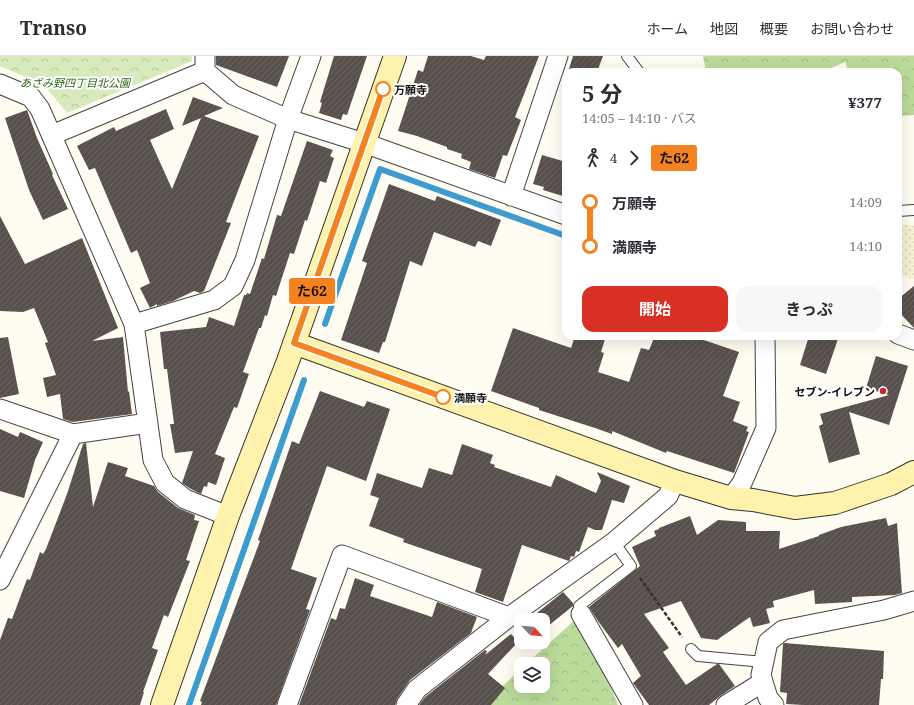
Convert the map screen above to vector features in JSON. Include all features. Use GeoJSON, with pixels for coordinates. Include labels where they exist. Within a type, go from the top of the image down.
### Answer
{"type":"FeatureCollection","features":[{"type":"Feature","properties":{"kind":"street"},"geometry":{"type":"LineString","coordinates":[[134,324],[214,300],[233,286],[244,260],[288,119],[311,56]]}},
{"type":"Feature","properties":{"kind":"street"},"geometry":{"type":"LineString","coordinates":[[162,705],[228,516],[294,343],[395,56]]}},
{"type":"Feature","properties":{"kind":"street"},"geometry":{"type":"LineString","coordinates":[[511,196],[558,56]]}},
{"type":"Feature","properties":{"kind":"street"},"geometry":{"type":"LineString","coordinates":[[52,135],[205,64],[233,94],[288,119],[364,143],[562,214]]}},
{"type":"Feature","properties":{"kind":"street"},"geometry":{"type":"LineString","coordinates":[[0,84],[31,97],[40,109],[134,324],[153,460],[165,483],[185,499],[228,516]]}},
{"type":"Feature","properties":{"kind":"street"},"geometry":{"type":"LineString","coordinates":[[902,336],[914,340]]}},
{"type":"Feature","properties":{"kind":"street"},"geometry":{"type":"LineString","coordinates":[[731,498],[742,483],[766,428],[766,340]]}},
{"type":"Feature","properties":{"kind":"street"},"geometry":{"type":"LineString","coordinates":[[294,343],[675,481],[731,498],[753,500],[795,508],[835,503],[891,484],[914,472]]}},
{"type":"Feature","properties":{"kind":"street"},"geometry":{"type":"LineString","coordinates":[[0,409],[73,434],[148,423]]}},
{"type":"Feature","properties":{"kind":"street"},"geometry":{"type":"LineString","coordinates":[[0,580],[73,434]]}},
{"type":"Feature","properties":{"kind":"street"},"geometry":{"type":"LineString","coordinates":[[406,705],[417,689],[509,617],[614,542],[668,496],[675,481]]}},
{"type":"Feature","properties":{"kind":"street"},"geometry":{"type":"LineString","coordinates":[[287,705],[342,554],[509,617]]}},
{"type":"Feature","properties":{"kind":"street"},"geometry":{"type":"LineString","coordinates":[[774,705],[768,698],[761,675],[768,642],[782,630],[884,610],[914,601]]}},
{"type":"Feature","properties":{"kind":"street"},"geometry":{"type":"LineString","coordinates":[[581,614],[633,705]]}},
{"type":"Feature","properties":{"kind":"street"},"geometry":{"type":"LineString","coordinates":[[726,705],[763,682]]}},
{"type":"Feature","properties":{"kind":"lane"},"geometry":{"type":"LineString","coordinates":[[627,56],[636,68]]}},
{"type":"Feature","properties":{"kind":"lane"},"geometry":{"type":"LineString","coordinates":[[902,211],[914,210]]}},
{"type":"Feature","properties":{"kind":"lane"},"geometry":{"type":"LineString","coordinates":[[581,614],[579,606],[631,566],[614,542]]}},
{"type":"Feature","properties":{"kind":"lane"},"geometry":{"type":"LineString","coordinates":[[691,649],[698,656],[764,662]]}},
{"type":"Feature","properties":{"kind":"path"},"geometry":{"type":"LineString","coordinates":[[631,566],[691,649]]}},
{"type":"Feature","properties":{"kind":"shaded area"},"geometry":{"type":"Polygon","coordinates":[[[902,224],[914,226],[914,279],[902,275],[902,224]]]}},
{"type":"Feature","properties":{"kind":"green space","name":"あざみ野四丁目北公園"},"geometry":{"type":"Polygon","coordinates":[[[0,56],[192,56],[192,61],[67,113],[44,85],[0,66],[0,56]]]}},
{"type":"Feature","properties":{"kind":"green space"},"geometry":{"type":"Polygon","coordinates":[[[703,56],[914,56],[914,115],[902,116],[902,68],[847,68],[845,62],[831,68],[705,68],[703,56]]]}},
{"type":"Feature","properties":{"kind":"green space"},"geometry":{"type":"Polygon","coordinates":[[[576,619],[603,668],[618,705],[482,705],[514,675],[514,693],[550,693],[550,657],[534,657],[543,649],[550,649],[550,642],[576,619]]]}},
{"type":"Feature","properties":{"kind":"building"},"geometry":{"type":"Polygon","coordinates":[[[216,56],[289,56],[277,87],[216,65],[216,56]]]}},
{"type":"Feature","properties":{"kind":"building"},"geometry":{"type":"Polygon","coordinates":[[[334,56],[367,56],[347,115],[343,114],[341,120],[319,113],[322,103],[320,102],[334,56]]]}},
{"type":"Feature","properties":{"kind":"building"},"geometry":{"type":"Polygon","coordinates":[[[428,56],[471,56],[484,60],[486,56],[539,56],[515,117],[521,120],[507,156],[503,155],[495,178],[469,169],[471,162],[461,158],[462,154],[417,136],[398,131],[418,70],[423,72],[428,56]]]}},
{"type":"Feature","properties":{"kind":"building"},"geometry":{"type":"Polygon","coordinates":[[[573,56],[603,56],[598,68],[569,68],[573,56]]]}},
{"type":"Feature","properties":{"kind":"building"},"geometry":{"type":"Polygon","coordinates":[[[193,97],[223,108],[204,116],[259,136],[226,222],[231,223],[204,291],[200,293],[194,291],[173,301],[157,306],[157,304],[150,308],[140,288],[150,283],[137,250],[131,253],[95,168],[89,170],[77,146],[114,127],[116,131],[166,109],[174,129],[150,140],[172,189],[201,118],[182,126],[193,97]]]}},
{"type":"Feature","properties":{"kind":"building"},"geometry":{"type":"Polygon","coordinates":[[[27,110],[37,138],[53,174],[52,175],[68,209],[43,220],[29,190],[5,118],[27,110]]]}},
{"type":"Feature","properties":{"kind":"building"},"geometry":{"type":"Polygon","coordinates":[[[307,141],[333,150],[330,156],[334,158],[326,183],[320,181],[294,254],[290,253],[276,296],[273,295],[267,316],[265,315],[261,328],[259,328],[243,372],[249,374],[237,408],[234,407],[215,454],[225,458],[216,485],[208,482],[207,487],[204,486],[201,494],[182,483],[193,451],[175,453],[170,424],[174,424],[167,369],[164,369],[160,332],[206,327],[209,317],[234,326],[244,295],[247,293],[250,294],[262,258],[264,259],[277,215],[281,216],[307,141]]]}},
{"type":"Feature","properties":{"kind":"building"},"geometry":{"type":"Polygon","coordinates":[[[542,155],[562,161],[562,196],[543,190],[544,187],[533,184],[542,155]]]}},
{"type":"Feature","properties":{"kind":"building"},"geometry":{"type":"Polygon","coordinates":[[[389,184],[435,201],[437,196],[501,220],[491,246],[478,241],[475,247],[434,232],[422,266],[410,261],[385,342],[383,342],[379,353],[341,340],[367,263],[362,261],[389,184]]]}},
{"type":"Feature","properties":{"kind":"building"},"geometry":{"type":"Polygon","coordinates":[[[0,216],[25,264],[82,238],[118,328],[92,341],[123,337],[128,392],[129,391],[132,414],[73,422],[63,419],[60,394],[47,397],[43,378],[56,375],[45,343],[48,342],[34,308],[23,312],[0,311],[0,216]]]}},
{"type":"Feature","properties":{"kind":"building"},"geometry":{"type":"Polygon","coordinates":[[[914,286],[914,328],[902,315],[902,296],[914,286]]]}},
{"type":"Feature","properties":{"kind":"building"},"geometry":{"type":"Polygon","coordinates":[[[513,328],[571,348],[574,340],[605,340],[601,352],[604,353],[598,372],[629,382],[641,348],[649,350],[653,340],[704,340],[739,352],[723,396],[740,402],[733,421],[748,427],[746,431],[749,432],[734,473],[667,451],[666,453],[612,431],[612,434],[539,410],[539,408],[491,391],[513,328]]]}},
{"type":"Feature","properties":{"kind":"building"},"geometry":{"type":"Polygon","coordinates":[[[8,337],[19,394],[0,398],[0,338],[8,337]]]}},
{"type":"Feature","properties":{"kind":"building"},"geometry":{"type":"Polygon","coordinates":[[[808,340],[838,340],[826,374],[800,365],[808,340]]]}},
{"type":"Feature","properties":{"kind":"building"},"geometry":{"type":"Polygon","coordinates":[[[876,356],[908,366],[889,425],[849,412],[860,454],[829,463],[819,426],[823,424],[820,414],[889,395],[866,388],[876,356]]]}},
{"type":"Feature","properties":{"kind":"building"},"geometry":{"type":"Polygon","coordinates":[[[320,391],[364,407],[367,401],[390,409],[366,481],[327,466],[291,569],[317,578],[306,609],[310,610],[276,705],[201,705],[202,702],[200,701],[260,541],[258,540],[292,441],[299,444],[320,391]]]}},
{"type":"Feature","properties":{"kind":"building"},"geometry":{"type":"Polygon","coordinates":[[[0,429],[18,437],[20,432],[43,442],[35,460],[24,498],[0,491],[0,429]]]}},
{"type":"Feature","properties":{"kind":"building"},"geometry":{"type":"Polygon","coordinates":[[[86,443],[93,507],[108,462],[128,468],[125,476],[154,486],[158,492],[178,508],[195,515],[194,520],[199,521],[186,560],[190,561],[168,617],[164,615],[152,648],[158,650],[140,705],[0,705],[0,640],[8,618],[12,619],[27,579],[30,580],[40,552],[43,554],[46,549],[67,494],[83,444],[86,443]]]}},
{"type":"Feature","properties":{"kind":"building"},"geometry":{"type":"Polygon","coordinates":[[[462,444],[493,455],[490,463],[495,465],[494,467],[551,487],[556,475],[596,493],[601,481],[597,472],[630,486],[624,503],[612,500],[602,530],[595,530],[588,527],[579,552],[576,551],[574,557],[571,556],[569,561],[522,545],[503,602],[475,592],[482,569],[403,542],[404,539],[369,526],[379,498],[370,495],[377,473],[422,488],[429,468],[452,475],[462,444]]]}},
{"type":"Feature","properties":{"kind":"building"},"geometry":{"type":"Polygon","coordinates":[[[690,516],[697,535],[718,520],[746,522],[746,531],[780,531],[779,549],[841,527],[886,518],[888,526],[897,523],[902,593],[895,595],[852,597],[852,602],[815,604],[814,590],[773,601],[774,607],[766,609],[770,623],[753,627],[750,617],[717,640],[701,638],[681,601],[644,614],[669,648],[663,652],[686,685],[719,664],[735,686],[709,705],[649,705],[633,683],[641,676],[622,644],[618,648],[589,607],[640,566],[632,547],[656,536],[654,531],[659,528],[690,516]]]}},
{"type":"Feature","properties":{"kind":"building"},"geometry":{"type":"Polygon","coordinates":[[[355,578],[374,585],[370,596],[432,617],[437,602],[477,617],[471,633],[410,680],[397,699],[395,705],[299,705],[331,618],[336,620],[340,608],[345,609],[355,578]]]}},
{"type":"Feature","properties":{"kind":"building"},"geometry":{"type":"Polygon","coordinates":[[[563,592],[573,603],[573,606],[550,624],[550,613],[537,613],[563,592]]]}},
{"type":"Feature","properties":{"kind":"building"},"geometry":{"type":"Polygon","coordinates":[[[511,634],[514,637],[514,646],[488,674],[505,688],[491,705],[419,705],[425,697],[485,650],[487,651],[485,655],[511,634]]]}},
{"type":"Feature","properties":{"kind":"building"},"geometry":{"type":"Polygon","coordinates":[[[784,643],[884,651],[883,679],[881,679],[879,705],[786,704],[787,693],[780,692],[784,643]]]}},
{"type":"Feature","properties":{"kind":"waterway"},"geometry":{"type":"LineString","coordinates":[[325,324],[380,169],[562,235]]}},
{"type":"Feature","properties":{"kind":"waterway"},"geometry":{"type":"LineString","coordinates":[[189,705],[304,380]]}},
{"type":"Feature","properties":{"kind":"bus line","name":"た62"},"geometry":{"type":"LineString","coordinates":[[383,89],[294,343],[443,397]]}},
{"type":"Feature","properties":{"kind":"place","name":"万願寺"},"geometry":{"type":"Point","coordinates":[383,89]}},
{"type":"Feature","properties":{"kind":"place","name":"セブン-イレブン"},"geometry":{"type":"Point","coordinates":[883,391]}},
{"type":"Feature","properties":{"kind":"place","name":"満願寺"},"geometry":{"type":"Point","coordinates":[443,397]}}]}
